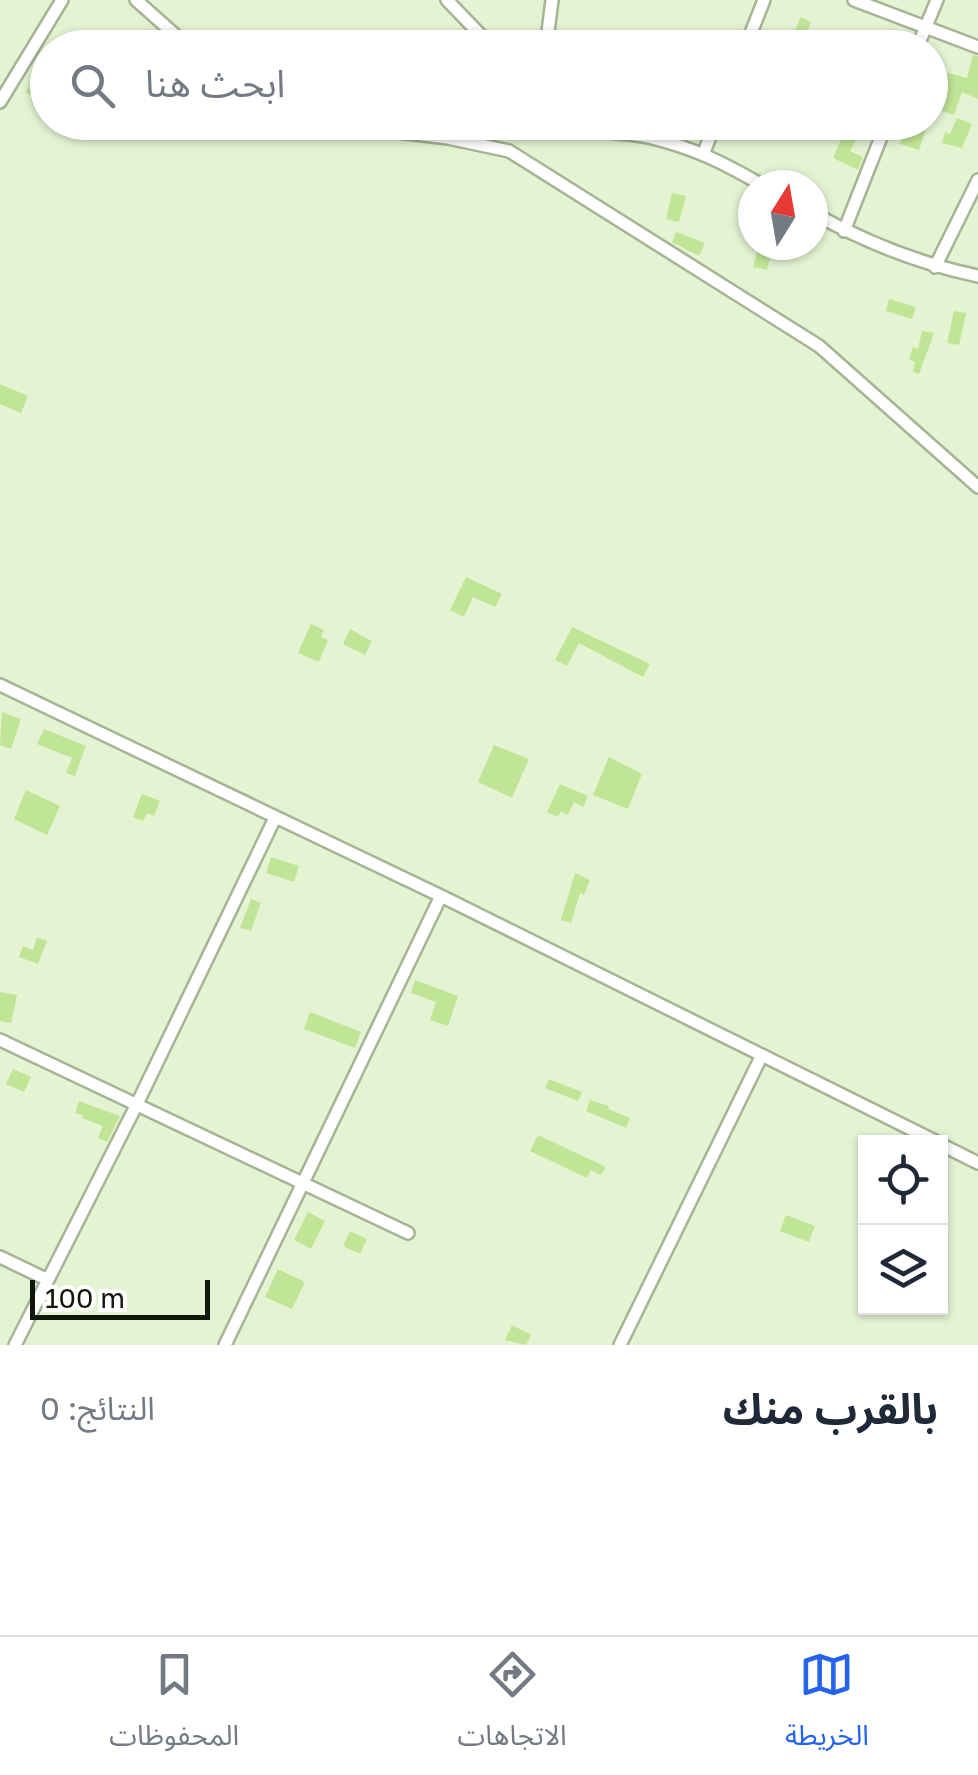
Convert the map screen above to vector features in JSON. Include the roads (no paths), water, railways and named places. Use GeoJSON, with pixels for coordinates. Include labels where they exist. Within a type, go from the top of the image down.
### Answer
{"type":"FeatureCollection","features":[{"type":"Feature","properties":{"kind":"street"},"geometry":{"type":"LineString","coordinates":[[44,30],[62,0]]}},
{"type":"Feature","properties":{"kind":"street"},"geometry":{"type":"LineString","coordinates":[[136,0],[170,30]]}},
{"type":"Feature","properties":{"kind":"street"},"geometry":{"type":"LineString","coordinates":[[447,0],[476,30]]}},
{"type":"Feature","properties":{"kind":"street"},"geometry":{"type":"LineString","coordinates":[[548,30],[552,0]]}},
{"type":"Feature","properties":{"kind":"street"},"geometry":{"type":"LineString","coordinates":[[752,30],[764,0]]}},
{"type":"Feature","properties":{"kind":"street"},"geometry":{"type":"LineString","coordinates":[[854,0],[931,30]]}},
{"type":"Feature","properties":{"kind":"street"},"geometry":{"type":"LineString","coordinates":[[925,28],[937,0]]}},
{"type":"Feature","properties":{"kind":"street"},"geometry":{"type":"LineString","coordinates":[[948,36],[978,47]]}},
{"type":"Feature","properties":{"kind":"street"},"geometry":{"type":"LineString","coordinates":[[0,102],[30,53]]}},
{"type":"Feature","properties":{"kind":"street"},"geometry":{"type":"LineString","coordinates":[[457,140],[509,152],[819,346],[978,487]]}},
{"type":"Feature","properties":{"kind":"street"},"geometry":{"type":"LineString","coordinates":[[659,140],[704,152],[738,171]]}},
{"type":"Feature","properties":{"kind":"street"},"geometry":{"type":"LineString","coordinates":[[704,152],[709,140]]}},
{"type":"Feature","properties":{"kind":"street"},"geometry":{"type":"LineString","coordinates":[[844,231],[880,140]]}},
{"type":"Feature","properties":{"kind":"street"},"geometry":{"type":"LineString","coordinates":[[935,267],[978,180]]}},
{"type":"Feature","properties":{"kind":"street"},"geometry":{"type":"LineString","coordinates":[[828,222],[935,267],[978,276]]}},
{"type":"Feature","properties":{"kind":"street"},"geometry":{"type":"LineString","coordinates":[[0,684],[442,896],[923,1135]]}},
{"type":"Feature","properties":{"kind":"street"},"geometry":{"type":"LineString","coordinates":[[15,1345],[275,818]]}},
{"type":"Feature","properties":{"kind":"street"},"geometry":{"type":"LineString","coordinates":[[225,1345],[442,896]]}},
{"type":"Feature","properties":{"kind":"street"},"geometry":{"type":"LineString","coordinates":[[0,1040],[408,1233]]}},
{"type":"Feature","properties":{"kind":"street"},"geometry":{"type":"LineString","coordinates":[[620,1345],[762,1054]]}},
{"type":"Feature","properties":{"kind":"street"},"geometry":{"type":"LineString","coordinates":[[948,1148],[978,1163]]}},
{"type":"Feature","properties":{"kind":"street"},"geometry":{"type":"LineString","coordinates":[[0,1256],[46,1279]]}}]}
